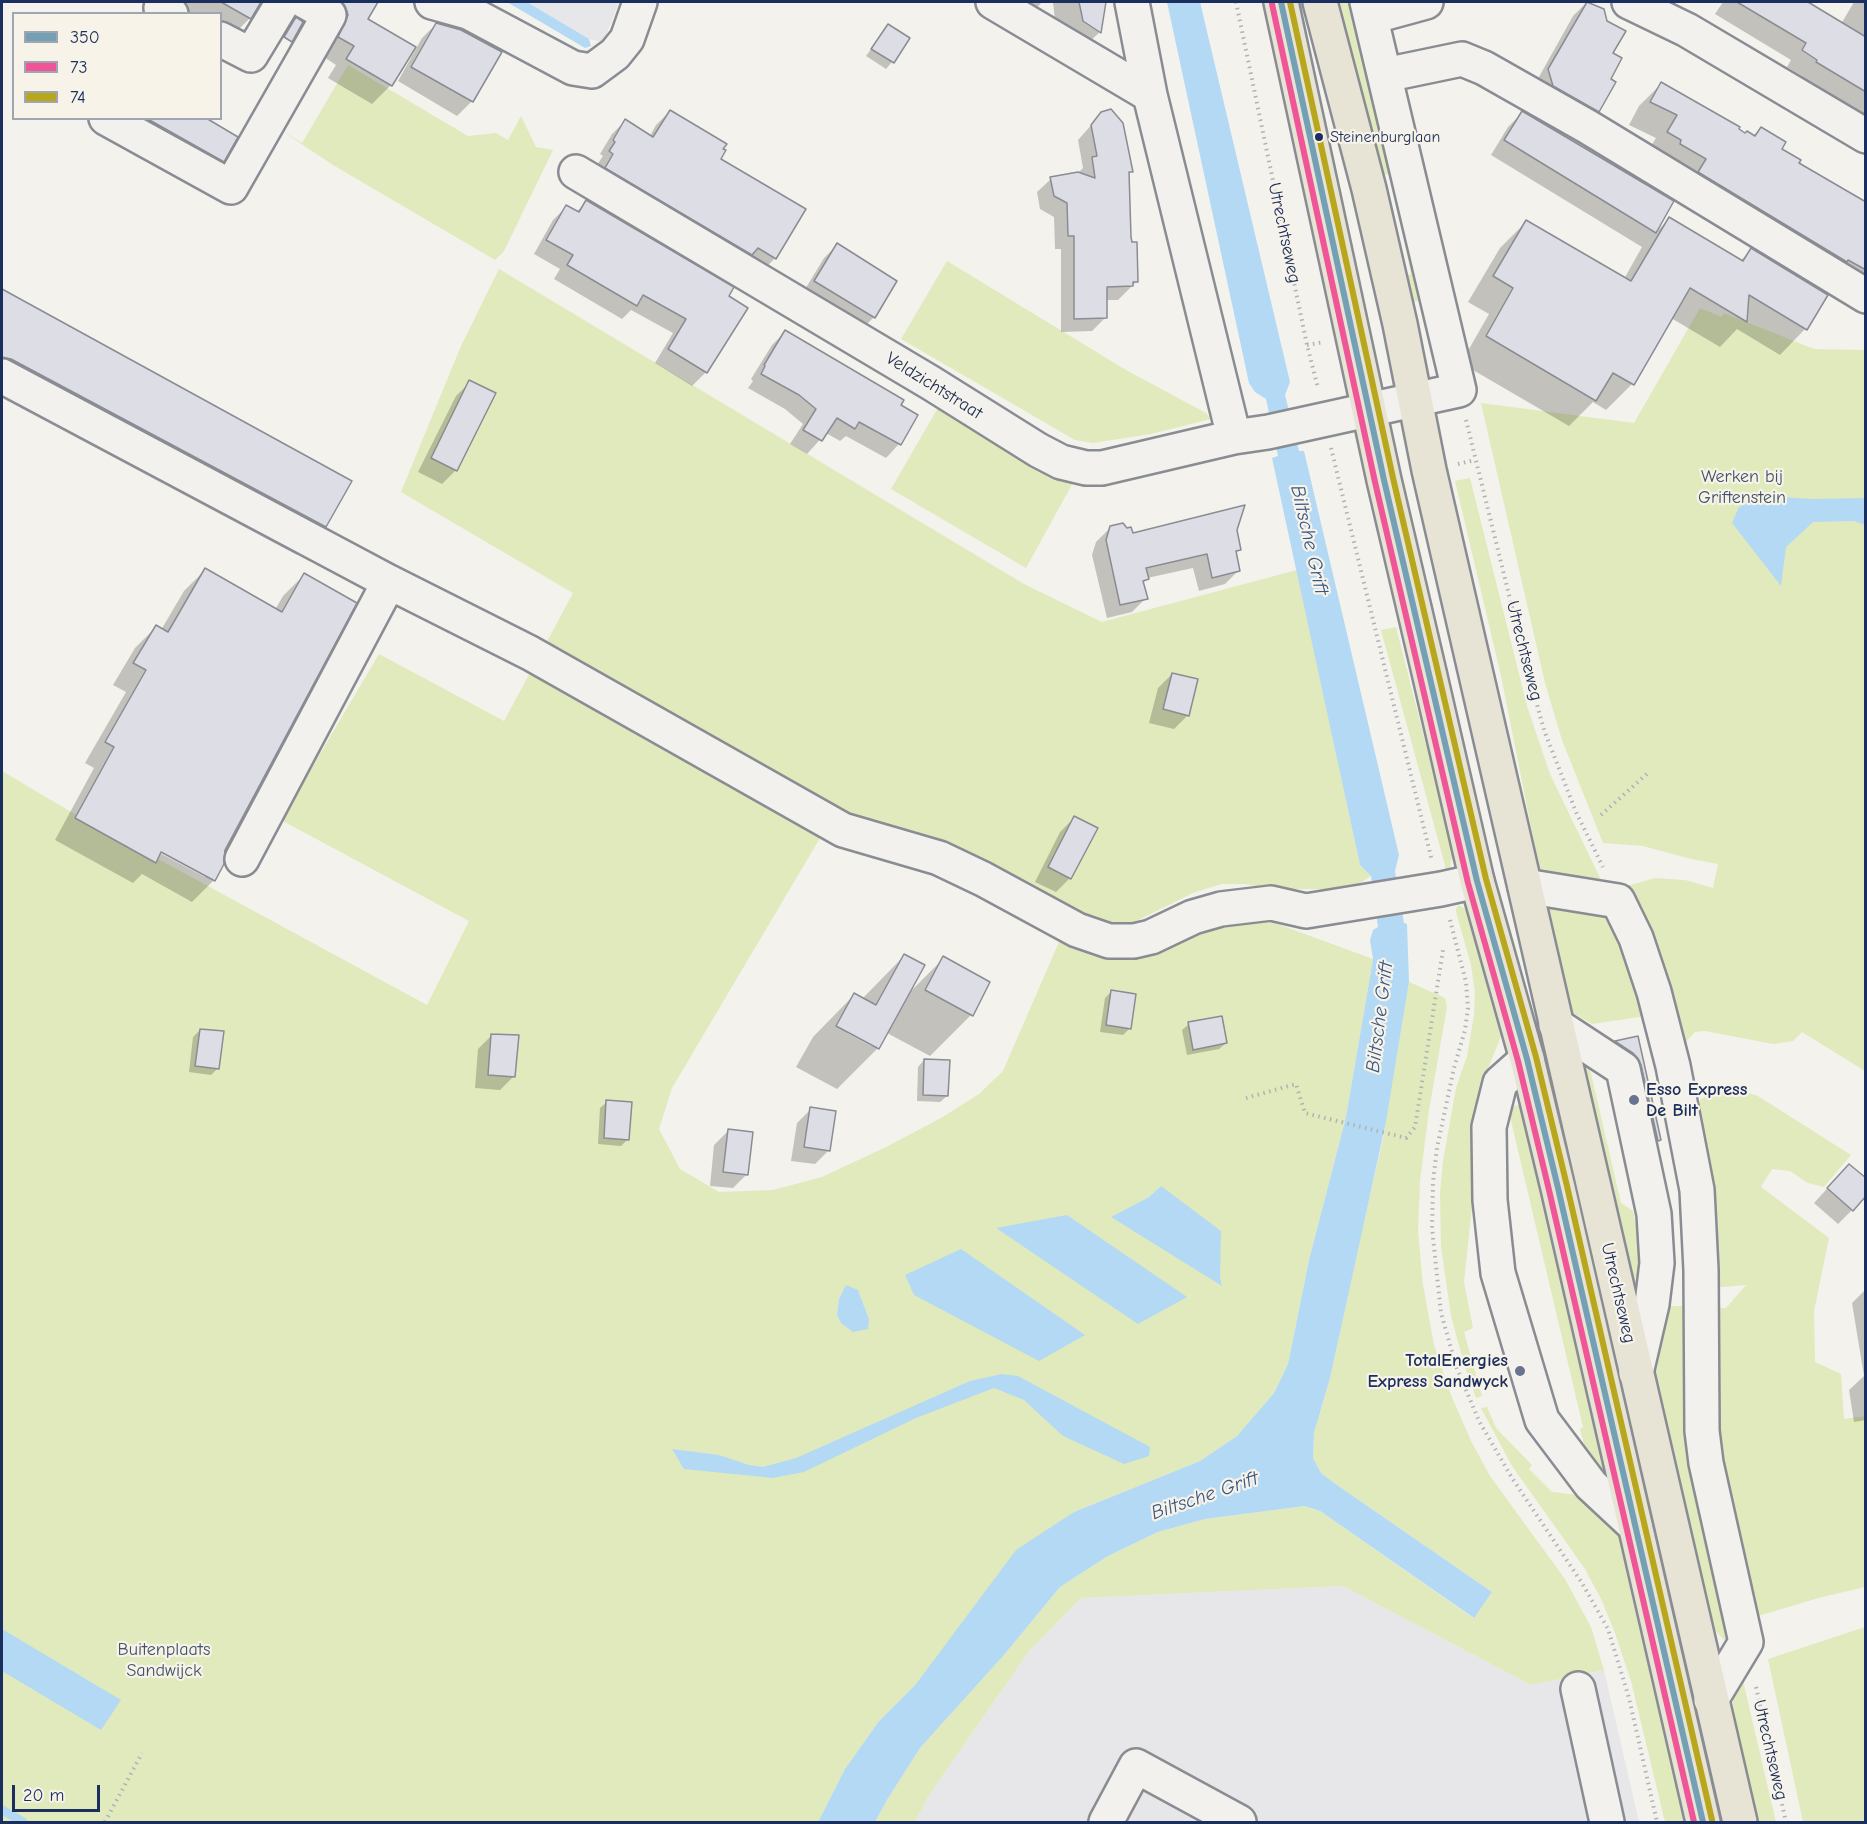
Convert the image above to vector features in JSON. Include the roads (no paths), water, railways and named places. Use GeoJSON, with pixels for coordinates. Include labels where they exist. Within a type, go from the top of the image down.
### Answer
{"type":"FeatureCollection","features":[{"type":"Feature","properties":{"kind":"main road","name":"Utrechtseweg"},"geometry":{"type":"LineString","coordinates":[[1281,2],[1477,881],[1527,1059],[1703,1822]]}},
{"type":"Feature","properties":{"kind":"main road","name":"Utrechtseweg"},"geometry":{"type":"LineString","coordinates":[[1320,2],[1369,189],[1400,324],[1429,470],[1740,1822]]}},
{"type":"Feature","properties":{"kind":"street"},"geometry":{"type":"LineString","coordinates":[[222,40],[251,56],[283,2]]}},
{"type":"Feature","properties":{"kind":"street"},"geometry":{"type":"LineString","coordinates":[[110,120],[231,187],[329,15],[306,2]]}},
{"type":"Feature","properties":{"kind":"street"},"geometry":{"type":"LineString","coordinates":[[432,2],[468,12],[573,68],[592,71],[615,54],[627,39],[640,2]]}},
{"type":"Feature","properties":{"kind":"street"},"geometry":{"type":"LineString","coordinates":[[993,2],[1150,95]]}},
{"type":"Feature","properties":{"kind":"street"},"geometry":{"type":"LineString","coordinates":[[1132,2],[1150,95],[1234,437]]}},
{"type":"Feature","properties":{"kind":"street"},"geometry":{"type":"LineString","coordinates":[[1370,409],[1459,390],[1369,9],[1426,2]]}},
{"type":"Feature","properties":{"kind":"street"},"geometry":{"type":"LineString","coordinates":[[1629,2],[1686,30],[1866,135]]}},
{"type":"Feature","properties":{"kind":"street"},"geometry":{"type":"LineString","coordinates":[[1385,75],[1461,59],[1484,68],[1588,127],[1866,296]]}},
{"type":"Feature","properties":{"kind":"street","name":"Veldzichtstraat"},"geometry":{"type":"LineString","coordinates":[[576,172],[1061,462],[1086,468],[1102,468],[1234,437],[1370,409]]}},
{"type":"Feature","properties":{"kind":"street"},"geometry":{"type":"LineString","coordinates":[[2,376],[389,582],[530,653],[843,830],[939,858],[1077,930],[1109,941],[1134,941],[1151,937],[1193,917],[1221,909],[1271,903],[1306,910],[1403,896],[1477,881]]}},
{"type":"Feature","properties":{"kind":"street"},"geometry":{"type":"LineString","coordinates":[[242,859],[389,582]]}},
{"type":"Feature","properties":{"kind":"street"},"geometry":{"type":"LineString","coordinates":[[1525,886],[1618,901],[1636,938],[1654,992],[1673,1066],[1697,1190],[1701,1270],[1702,1431],[1706,1463],[1746,1642],[1711,1700]]}},
{"type":"Feature","properties":{"kind":"street"},"geometry":{"type":"LineString","coordinates":[[1556,1025],[1623,1069],[1654,1214],[1657,1263],[1652,1304],[1636,1373]]}},
{"type":"Feature","properties":{"kind":"street"},"geometry":{"type":"LineString","coordinates":[[1527,1059],[1500,1083],[1489,1127],[1490,1200],[1498,1273],[1542,1420],[1591,1485],[1635,1526]]}},
{"type":"Feature","properties":{"kind":"street"},"geometry":{"type":"LineString","coordinates":[[1578,1689],[1607,1822]]}},
{"type":"Feature","properties":{"kind":"street"},"geometry":{"type":"LineString","coordinates":[[1106,1822],[1136,1766],[1239,1822]]}},
{"type":"Feature","properties":{"kind":"water"},"geometry":{"type":"Polygon","coordinates":[[[507,2],[527,2],[589,39],[591,46],[585,48],[507,2]]]}},
{"type":"Feature","properties":{"kind":"water","name":"Biltsche Grift"},"geometry":{"type":"Polygon","coordinates":[[[1167,2],[1200,2],[1290,382],[1285,395],[1299,451],[1304,451],[1399,855],[1395,871],[1404,923],[1407,924],[1409,982],[1386,1122],[1330,1378],[1314,1433],[1313,1458],[1321,1473],[1337,1485],[1492,1592],[1474,1618],[1320,1511],[1305,1506],[1205,1519],[1158,1532],[1108,1556],[1060,1587],[1004,1655],[920,1748],[875,1822],[818,1822],[845,1769],[879,1721],[916,1684],[1016,1550],[1074,1512],[1200,1461],[1237,1436],[1274,1393],[1288,1364],[1309,1260],[1346,1117],[1373,959],[1370,940],[1373,930],[1378,927],[1371,876],[1360,865],[1272,458],[1278,456],[1266,399],[1255,392],[1249,383],[1167,2]]]}},
{"type":"Feature","properties":{"kind":"water"},"geometry":{"type":"Polygon","coordinates":[[[1761,496],[1813,499],[1865,498],[1865,525],[1854,521],[1813,522],[1786,547],[1781,586],[1732,523],[1739,507],[1761,496]]]}},
{"type":"Feature","properties":{"kind":"water"},"geometry":{"type":"Polygon","coordinates":[[[1161,1186],[1221,1231],[1220,1276],[1222,1286],[1111,1217],[1149,1197],[1161,1186]]]}},
{"type":"Feature","properties":{"kind":"water"},"geometry":{"type":"Polygon","coordinates":[[[1067,1215],[1187,1297],[1138,1324],[996,1228],[1067,1215]]]}},
{"type":"Feature","properties":{"kind":"water"},"geometry":{"type":"Polygon","coordinates":[[[961,1249],[1085,1335],[1039,1361],[914,1295],[905,1275],[961,1249]]]}},
{"type":"Feature","properties":{"kind":"water"},"geometry":{"type":"Polygon","coordinates":[[[846,1285],[858,1290],[869,1319],[868,1329],[853,1332],[841,1323],[837,1315],[839,1299],[846,1285]]]}},
{"type":"Feature","properties":{"kind":"water"},"geometry":{"type":"Polygon","coordinates":[[[1002,1374],[1018,1376],[1150,1447],[1149,1456],[1124,1464],[1063,1436],[1024,1400],[994,1388],[916,1418],[804,1472],[773,1478],[684,1469],[672,1449],[719,1455],[763,1467],[796,1458],[970,1381],[1002,1374]]]}},
{"type":"Feature","properties":{"kind":"water"},"geometry":{"type":"Polygon","coordinates":[[[2,1629],[121,1700],[101,1730],[2,1671],[2,1629]]]}},
{"type":"Feature","properties":{"kind":"waterway"},"geometry":{"type":"LineString","coordinates":[[2,1810],[23,1822]]}},
{"type":"Feature","properties":{"kind":"place","name":"Steinenburglaan"},"geometry":{"type":"Point","coordinates":[1319,137]}},
{"type":"Feature","properties":{"kind":"place","name":"Esso Express De Bilt"},"geometry":{"type":"Point","coordinates":[1634,1100]}},
{"type":"Feature","properties":{"kind":"place","name":"TotalEnergies Express Sandwyck"},"geometry":{"type":"Point","coordinates":[1520,1371]}},
{"type":"Feature","properties":{"kind":"park label","name":"Werken bij Griftenstein"},"geometry":{"type":"Point","coordinates":[1742,487]}},
{"type":"Feature","properties":{"kind":"park label","name":"Buitenplaats Sandwijck"},"geometry":{"type":"Point","coordinates":[164,1660]}}]}
